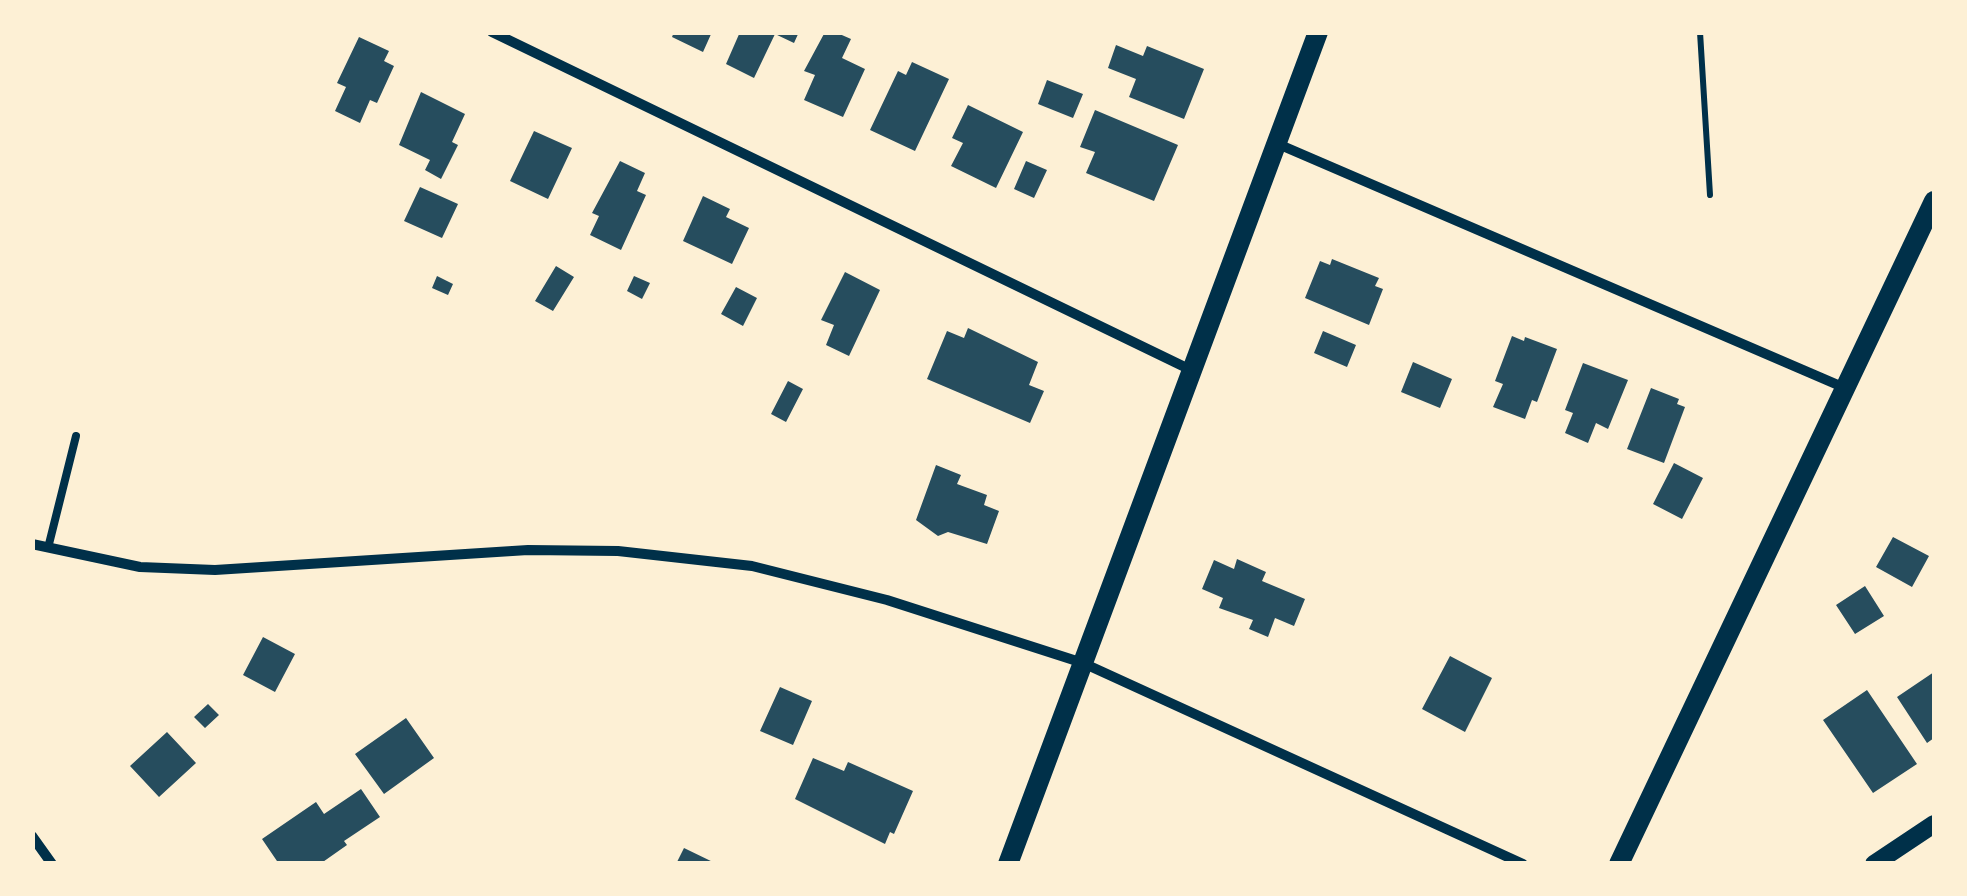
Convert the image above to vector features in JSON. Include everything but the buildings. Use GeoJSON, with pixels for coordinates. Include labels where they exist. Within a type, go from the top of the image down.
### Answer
{"type":"FeatureCollection","features":[{"type":"Feature","properties":{"kind":"main road"},"geometry":{"type":"LineString","coordinates":[[1008,864],[1318,32]]}},
{"type":"Feature","properties":{"kind":"main road"},"geometry":{"type":"LineString","coordinates":[[1619,864],[1934,202]]}},
{"type":"Feature","properties":{"kind":"street"},"geometry":{"type":"LineString","coordinates":[[492,32],[1191,370]]}},
{"type":"Feature","properties":{"kind":"street"},"geometry":{"type":"LineString","coordinates":[[1278,144],[1846,388]]}},
{"type":"Feature","properties":{"kind":"street"},"geometry":{"type":"LineString","coordinates":[[32,544],[140,567],[215,570],[528,550],[618,551],[691,557],[820,581],[1082,663],[1522,864]]}},
{"type":"Feature","properties":{"kind":"street"},"geometry":{"type":"LineString","coordinates":[[1874,864],[1934,824]]}},
{"type":"Feature","properties":{"kind":"street"},"geometry":{"type":"LineString","coordinates":[[32,836],[52,864]]}},
{"type":"Feature","properties":{"kind":"lane"},"geometry":{"type":"LineString","coordinates":[[48,548],[76,436]]}},
{"type":"Feature","properties":{"kind":"path"},"geometry":{"type":"LineString","coordinates":[[1700,32],[1710,196]]}}]}
